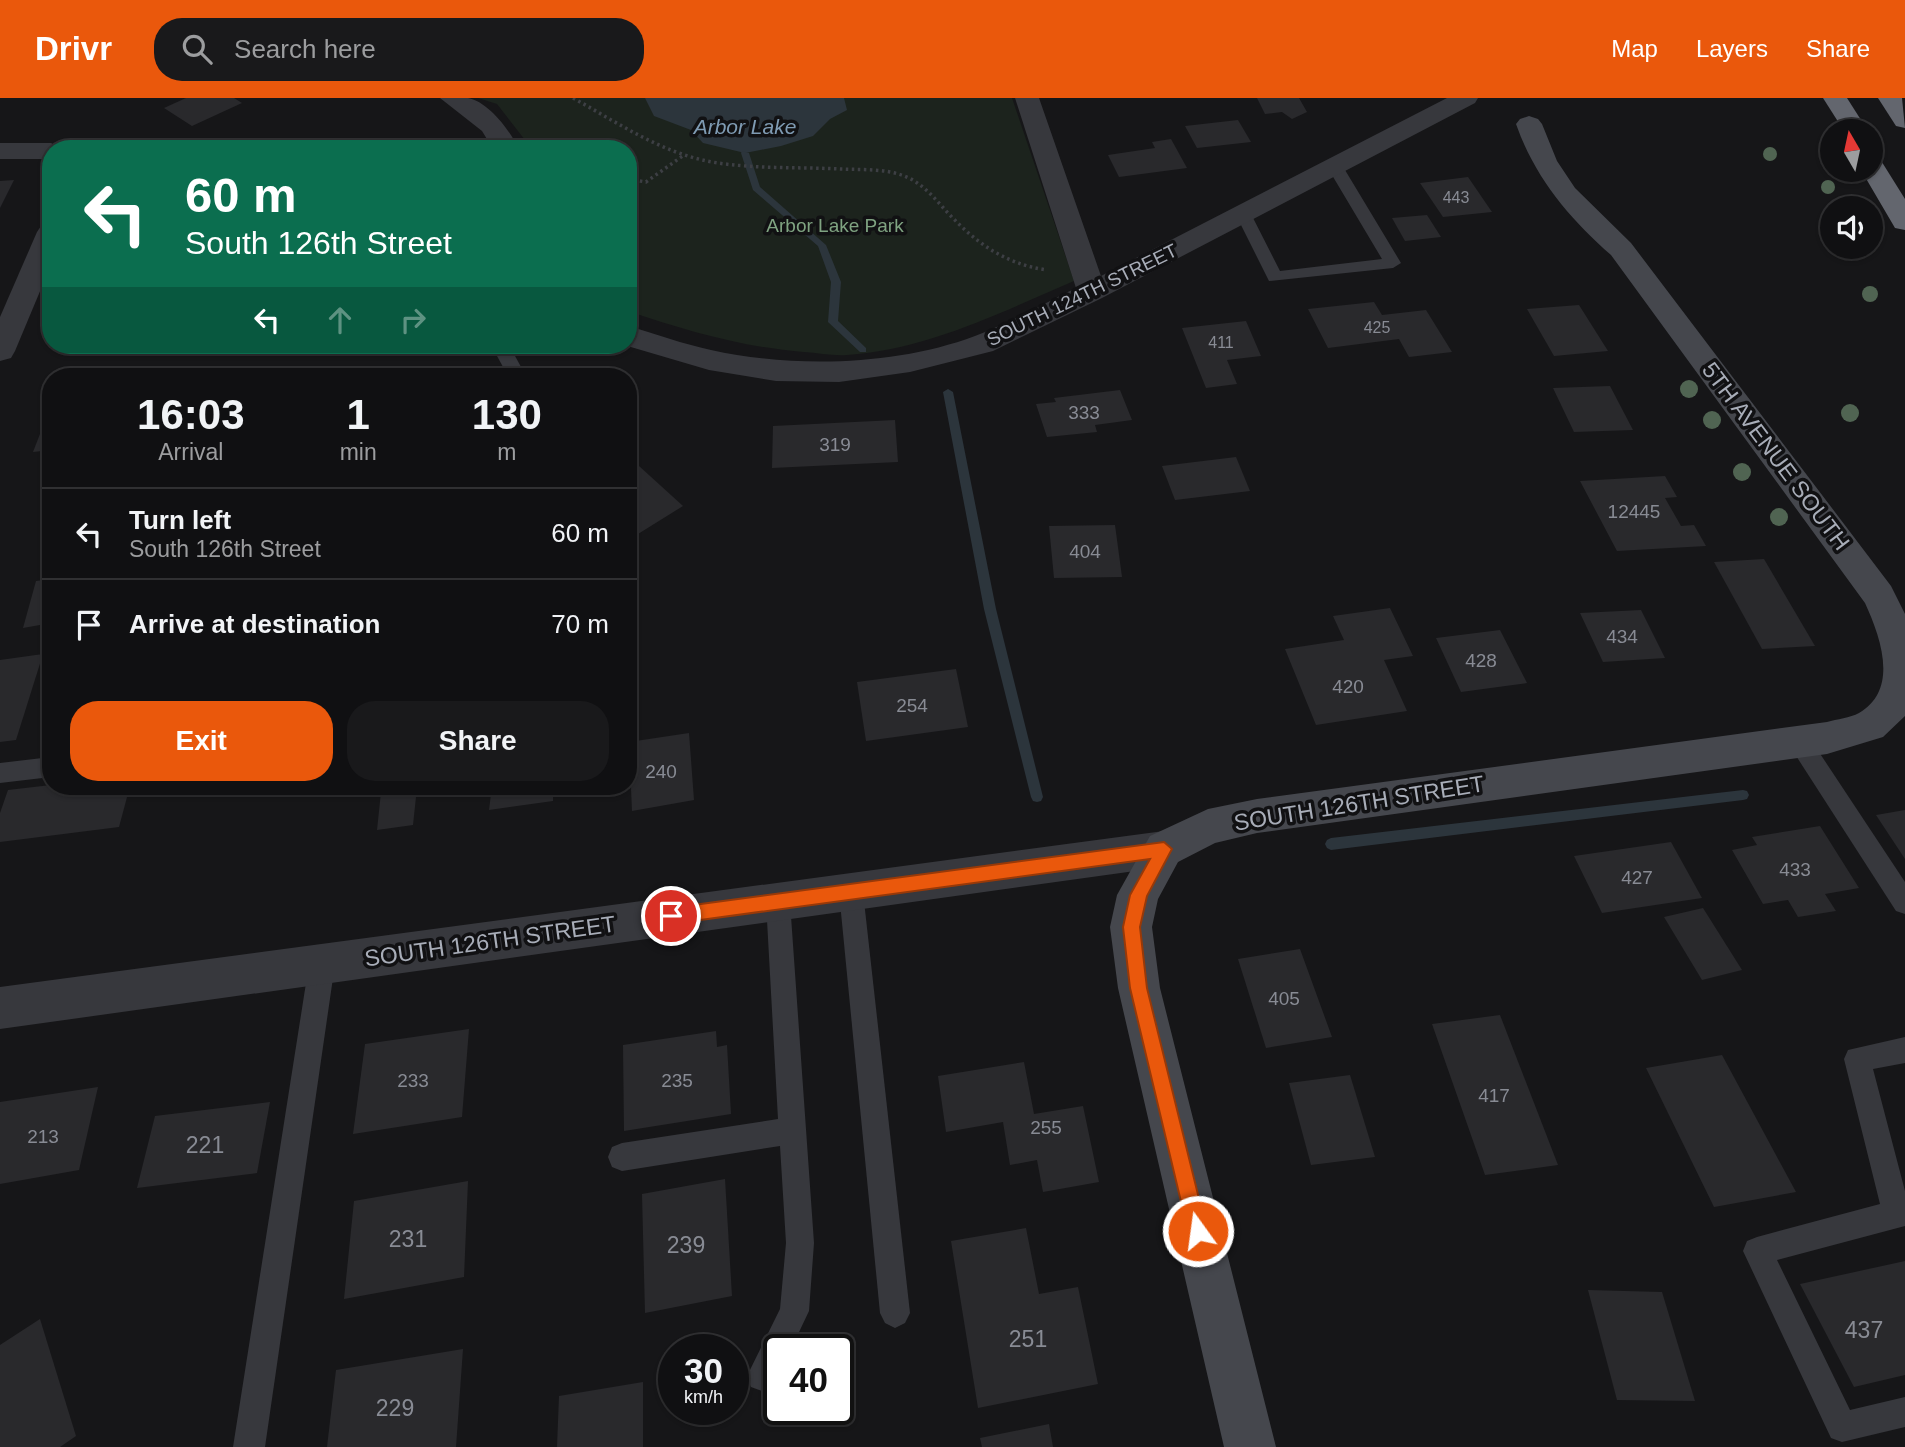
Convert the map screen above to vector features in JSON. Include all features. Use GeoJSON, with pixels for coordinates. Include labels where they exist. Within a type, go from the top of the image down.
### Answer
{"type":"FeatureCollection","features":[{"type":"Feature","properties":{"kind":"highway"},"geometry":{"type":"LineString","coordinates":[[1834,98],[1847,119]]}},
{"type":"Feature","properties":{"kind":"highway"},"geometry":{"type":"LineString","coordinates":[[1890,98],[1905,121]]}},
{"type":"Feature","properties":{"kind":"highway"},"geometry":{"type":"LineString","coordinates":[[1883,172],[1905,206]]}},
{"type":"Feature","properties":{"kind":"highway"},"geometry":{"type":"LineString","coordinates":[[1882,182],[1905,222]]}},
{"type":"Feature","properties":{"kind":"street"},"geometry":{"type":"LineString","coordinates":[[452,98],[468,108],[502,140]]}},
{"type":"Feature","properties":{"kind":"street"},"geometry":{"type":"LineString","coordinates":[[1027,98],[1088,280]]}},
{"type":"Feature","properties":{"kind":"street","name":"SOUTH 124TH STREET"},"geometry":{"type":"LineString","coordinates":[[637,339],[709,360],[749,367],[776,371],[839,372],[910,362],[982,344],[1088,280],[1244,215],[1334,165],[1466,98]]}},
{"type":"Feature","properties":{"kind":"street","name":"5TH AVENUE SOUTH"},"geometry":{"type":"LineString","coordinates":[[1523,115],[1535,147],[1554,180],[1592,224],[1621,249],[1879,596],[1898,637],[1902,676]]}},
{"type":"Feature","properties":{"kind":"street"},"geometry":{"type":"LineString","coordinates":[[0,150],[42,151]]}},
{"type":"Feature","properties":{"kind":"street"},"geometry":{"type":"LineString","coordinates":[[0,351],[42,253]]}},
{"type":"Feature","properties":{"kind":"street","name":"SOUTH 126TH STREET"},"geometry":{"type":"LineString","coordinates":[[0,1008],[1164,849],[1208,827],[1257,816],[1799,741],[1870,726],[1891,707],[1902,676]]}},
{"type":"Feature","properties":{"kind":"street"},"geometry":{"type":"LineString","coordinates":[[1164,849],[1139,895],[1131,927],[1139,988],[1250,1447]]}},
{"type":"Feature","properties":{"kind":"lane"},"geometry":{"type":"LineString","coordinates":[[1244,215],[1275,277],[1393,263],[1334,165]]}},
{"type":"Feature","properties":{"kind":"lane"},"geometry":{"type":"LineString","coordinates":[[1799,741],[1905,903]]}},
{"type":"Feature","properties":{"kind":"lane"},"geometry":{"type":"LineString","coordinates":[[0,773],[42,769]]}},
{"type":"Feature","properties":{"kind":"lane"},"geometry":{"type":"LineString","coordinates":[[851,892],[895,1313]]}},
{"type":"Feature","properties":{"kind":"lane"},"geometry":{"type":"LineString","coordinates":[[762,1376],[794,1311],[800,1243],[778,902]]}},
{"type":"Feature","properties":{"kind":"lane"},"geometry":{"type":"LineString","coordinates":[[249,1447],[322,964]]}},
{"type":"Feature","properties":{"kind":"lane"},"geometry":{"type":"LineString","coordinates":[[1905,1050],[1857,1059],[1901,1213],[1757,1251],[1842,1427],[1905,1412]]}},
{"type":"Feature","properties":{"kind":"lane"},"geometry":{"type":"LineString","coordinates":[[622,1157],[794,1130]]}},
{"type":"Feature","properties":{"kind":"path"},"geometry":{"type":"LineString","coordinates":[[573,98],[621,127],[699,160],[739,165],[878,171],[909,177],[931,194],[966,234],[993,254],[1025,268],[1057,271],[1088,280]]}},
{"type":"Feature","properties":{"kind":"path"},"geometry":{"type":"LineString","coordinates":[[637,180],[646,182],[685,154]]}},
{"type":"Feature","properties":{"kind":"green space","name":"Arbor Lake Park"},"geometry":{"type":"Polygon","coordinates":[[[478,98],[1012,98],[1074,281],[963,328],[906,346],[876,352],[847,355],[781,350],[672,325],[637,314],[637,140],[525,140],[497,104],[478,98]]]}},
{"type":"Feature","properties":{"kind":"water","name":"Arbor Lake"},"geometry":{"type":"Polygon","coordinates":[[[645,98],[844,98],[847,110],[830,119],[813,136],[745,153],[703,143],[691,130],[654,116],[645,98]]]}},
{"type":"Feature","properties":{"kind":"building"},"geometry":{"type":"Polygon","coordinates":[[[186,98],[234,98],[242,103],[192,126],[164,108],[186,98]]]}},
{"type":"Feature","properties":{"kind":"building"},"geometry":{"type":"Polygon","coordinates":[[[1257,98],[1299,98],[1307,112],[1292,119],[1282,112],[1265,114],[1257,98]]]}},
{"type":"Feature","properties":{"kind":"building"},"geometry":{"type":"Polygon","coordinates":[[[1238,120],[1251,142],[1197,148],[1185,126],[1238,120]]]}},
{"type":"Feature","properties":{"kind":"building"},"geometry":{"type":"Polygon","coordinates":[[[1171,139],[1187,168],[1119,177],[1108,155],[1155,148],[1152,142],[1171,139]]]}},
{"type":"Feature","properties":{"kind":"building"},"geometry":{"type":"Polygon","coordinates":[[[1468,177],[1492,212],[1443,217],[1420,183],[1468,177]]]}},
{"type":"Feature","properties":{"kind":"building"},"geometry":{"type":"Polygon","coordinates":[[[14,180],[0,208],[0,181],[14,180]]]}},
{"type":"Feature","properties":{"kind":"building"},"geometry":{"type":"Polygon","coordinates":[[[1427,215],[1441,237],[1405,241],[1392,218],[1427,215]]]}},
{"type":"Feature","properties":{"kind":"building"},"geometry":{"type":"Polygon","coordinates":[[[1374,302],[1382,315],[1426,310],[1452,352],[1409,357],[1399,339],[1328,348],[1308,309],[1374,302]]]}},
{"type":"Feature","properties":{"kind":"building"},"geometry":{"type":"Polygon","coordinates":[[[1579,305],[1608,351],[1554,356],[1527,309],[1579,305]]]}},
{"type":"Feature","properties":{"kind":"building"},"geometry":{"type":"Polygon","coordinates":[[[1246,321],[1261,356],[1227,360],[1237,384],[1206,388],[1182,328],[1246,321]]]}},
{"type":"Feature","properties":{"kind":"building"},"geometry":{"type":"Polygon","coordinates":[[[1610,386],[1633,430],[1574,432],[1553,388],[1610,386]]]}},
{"type":"Feature","properties":{"kind":"building"},"geometry":{"type":"Polygon","coordinates":[[[1120,390],[1132,420],[1095,425],[1097,432],[1047,437],[1036,404],[1056,402],[1054,398],[1120,390]]]}},
{"type":"Feature","properties":{"kind":"building"},"geometry":{"type":"Polygon","coordinates":[[[895,420],[898,462],[772,468],[773,426],[895,420]]]}},
{"type":"Feature","properties":{"kind":"building"},"geometry":{"type":"Polygon","coordinates":[[[42,429],[42,451],[33,452],[42,429]]]}},
{"type":"Feature","properties":{"kind":"building"},"geometry":{"type":"Polygon","coordinates":[[[1236,457],[1250,491],[1175,500],[1162,466],[1236,457]]]}},
{"type":"Feature","properties":{"kind":"building"},"geometry":{"type":"Polygon","coordinates":[[[637,464],[683,506],[637,533],[637,464]]]}},
{"type":"Feature","properties":{"kind":"building"},"geometry":{"type":"Polygon","coordinates":[[[1665,476],[1677,497],[1665,498],[1681,526],[1694,525],[1706,546],[1617,551],[1580,481],[1665,476]]]}},
{"type":"Feature","properties":{"kind":"building"},"geometry":{"type":"Polygon","coordinates":[[[1115,525],[1122,577],[1054,578],[1049,526],[1115,525]]]}},
{"type":"Feature","properties":{"kind":"building"},"geometry":{"type":"Polygon","coordinates":[[[1764,559],[1815,646],[1762,649],[1714,562],[1764,559]]]}},
{"type":"Feature","properties":{"kind":"building"},"geometry":{"type":"Polygon","coordinates":[[[42,580],[42,625],[23,628],[36,581],[42,580]]]}},
{"type":"Feature","properties":{"kind":"building"},"geometry":{"type":"Polygon","coordinates":[[[1390,608],[1413,656],[1384,660],[1407,711],[1316,725],[1285,649],[1344,640],[1333,616],[1390,608]]]}},
{"type":"Feature","properties":{"kind":"building"},"geometry":{"type":"Polygon","coordinates":[[[1641,610],[1665,658],[1603,662],[1580,613],[1641,610]]]}},
{"type":"Feature","properties":{"kind":"building"},"geometry":{"type":"Polygon","coordinates":[[[1500,630],[1527,683],[1461,692],[1436,638],[1500,630]]]}},
{"type":"Feature","properties":{"kind":"building"},"geometry":{"type":"Polygon","coordinates":[[[42,654],[16,740],[0,742],[0,660],[42,654]]]}},
{"type":"Feature","properties":{"kind":"building"},"geometry":{"type":"Polygon","coordinates":[[[956,669],[968,727],[866,741],[857,682],[956,669]]]}},
{"type":"Feature","properties":{"kind":"building"},"geometry":{"type":"Polygon","coordinates":[[[689,733],[694,800],[632,811],[631,795],[637,795],[637,741],[689,733]]]}},
{"type":"Feature","properties":{"kind":"building"},"geometry":{"type":"Polygon","coordinates":[[[42,786],[42,795],[128,795],[119,827],[0,842],[0,813],[8,790],[42,786]]]}},
{"type":"Feature","properties":{"kind":"building"},"geometry":{"type":"Polygon","coordinates":[[[381,795],[429,795],[416,797],[413,825],[377,830],[381,795]]]}},
{"type":"Feature","properties":{"kind":"building"},"geometry":{"type":"Polygon","coordinates":[[[491,795],[553,795],[553,801],[489,810],[491,795]]]}},
{"type":"Feature","properties":{"kind":"building"},"geometry":{"type":"Polygon","coordinates":[[[1905,810],[1905,859],[1876,815],[1905,810]]]}},
{"type":"Feature","properties":{"kind":"building"},"geometry":{"type":"Polygon","coordinates":[[[1820,826],[1859,888],[1825,894],[1836,911],[1798,917],[1788,900],[1763,904],[1732,850],[1757,845],[1752,837],[1820,826]]]}},
{"type":"Feature","properties":{"kind":"building"},"geometry":{"type":"Polygon","coordinates":[[[1671,842],[1702,898],[1602,913],[1574,856],[1671,842]]]}},
{"type":"Feature","properties":{"kind":"building"},"geometry":{"type":"Polygon","coordinates":[[[1703,908],[1742,970],[1702,980],[1664,917],[1703,908]]]}},
{"type":"Feature","properties":{"kind":"building"},"geometry":{"type":"Polygon","coordinates":[[[1300,949],[1332,1037],[1266,1048],[1238,959],[1300,949]]]}},
{"type":"Feature","properties":{"kind":"building"},"geometry":{"type":"Polygon","coordinates":[[[1500,1015],[1558,1165],[1485,1175],[1432,1024],[1500,1015]]]}},
{"type":"Feature","properties":{"kind":"building"},"geometry":{"type":"Polygon","coordinates":[[[469,1029],[462,1117],[353,1134],[365,1044],[469,1029]]]}},
{"type":"Feature","properties":{"kind":"building"},"geometry":{"type":"Polygon","coordinates":[[[716,1031],[717,1047],[727,1045],[731,1114],[624,1131],[623,1045],[716,1031]]]}},
{"type":"Feature","properties":{"kind":"building"},"geometry":{"type":"Polygon","coordinates":[[[1722,1055],[1796,1192],[1714,1207],[1646,1068],[1722,1055]]]}},
{"type":"Feature","properties":{"kind":"building"},"geometry":{"type":"Polygon","coordinates":[[[1024,1062],[1034,1114],[1083,1106],[1099,1182],[1043,1192],[1037,1160],[1010,1165],[1003,1122],[946,1132],[938,1076],[1024,1062]]]}},
{"type":"Feature","properties":{"kind":"building"},"geometry":{"type":"Polygon","coordinates":[[[1350,1075],[1375,1157],[1311,1165],[1289,1083],[1350,1075]]]}},
{"type":"Feature","properties":{"kind":"building"},"geometry":{"type":"Polygon","coordinates":[[[98,1087],[79,1170],[0,1184],[0,1102],[98,1087]]]}},
{"type":"Feature","properties":{"kind":"building"},"geometry":{"type":"Polygon","coordinates":[[[270,1102],[257,1173],[137,1188],[155,1116],[270,1102]]]}},
{"type":"Feature","properties":{"kind":"building"},"geometry":{"type":"Polygon","coordinates":[[[725,1179],[732,1296],[645,1313],[642,1194],[725,1179]]]}},
{"type":"Feature","properties":{"kind":"building"},"geometry":{"type":"Polygon","coordinates":[[[468,1181],[464,1277],[344,1299],[354,1201],[468,1181]]]}},
{"type":"Feature","properties":{"kind":"building"},"geometry":{"type":"Polygon","coordinates":[[[1026,1228],[1039,1294],[1078,1287],[1098,1384],[978,1408],[951,1241],[1026,1228]]]}},
{"type":"Feature","properties":{"kind":"building"},"geometry":{"type":"Polygon","coordinates":[[[1905,1261],[1905,1375],[1854,1387],[1800,1284],[1905,1261]]]}},
{"type":"Feature","properties":{"kind":"building"},"geometry":{"type":"Polygon","coordinates":[[[1588,1290],[1662,1292],[1695,1401],[1617,1400],[1588,1290]]]}},
{"type":"Feature","properties":{"kind":"building"},"geometry":{"type":"Polygon","coordinates":[[[40,1319],[76,1436],[60,1447],[0,1447],[0,1345],[40,1319]]]}},
{"type":"Feature","properties":{"kind":"building"},"geometry":{"type":"Polygon","coordinates":[[[463,1349],[456,1447],[327,1447],[336,1370],[463,1349]]]}},
{"type":"Feature","properties":{"kind":"building"},"geometry":{"type":"Polygon","coordinates":[[[643,1382],[643,1447],[557,1447],[559,1396],[643,1382]]]}},
{"type":"Feature","properties":{"kind":"building"},"geometry":{"type":"Polygon","coordinates":[[[1049,1424],[1053,1447],[982,1447],[980,1438],[1049,1424]]]}},
{"type":"Feature","properties":{"kind":"waterway"},"geometry":{"type":"LineString","coordinates":[[745,153],[756,188],[822,245],[836,282],[833,322],[863,350]]}},
{"type":"Feature","properties":{"kind":"waterway"},"geometry":{"type":"LineString","coordinates":[[948,392],[990,609],[1037,797]]}},
{"type":"Feature","properties":{"kind":"waterway"},"geometry":{"type":"LineString","coordinates":[[1331,844],[1743,795]]}},
{"type":"Feature","properties":{"kind":"route"},"geometry":{"type":"LineString","coordinates":[[671,916],[1164,849],[1139,895],[1131,927],[1139,988],[1198,1231]]}}]}
